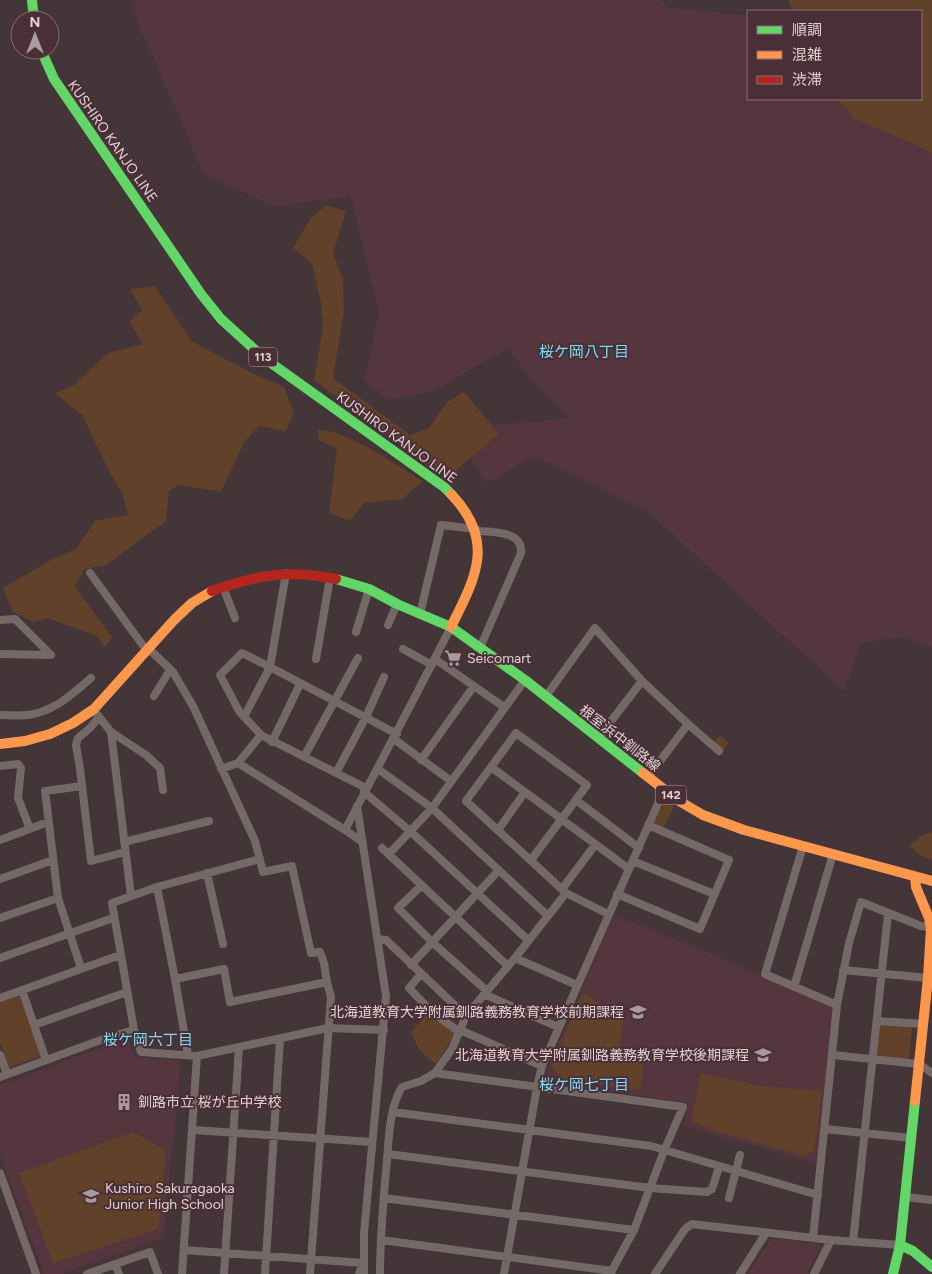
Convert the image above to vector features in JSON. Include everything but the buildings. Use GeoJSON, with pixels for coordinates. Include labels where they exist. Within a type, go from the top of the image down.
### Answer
{"type":"FeatureCollection","features":[{"type":"Feature","properties":{"kind":"main road","name":"KUSHIRO KANJO LINE"},"geometry":{"type":"LineString","coordinates":[[45,60],[54,80],[201,294],[222,319],[264,358],[444,487],[459,501],[477,530],[479,558],[476,572],[451,627]]}},
{"type":"Feature","properties":{"kind":"main road"},"geometry":{"type":"LineString","coordinates":[[0,744],[27,741],[56,732],[96,713],[174,620],[192,603],[207,593],[222,587],[268,575],[286,573],[316,575],[369,589],[397,604],[451,627]]}},
{"type":"Feature","properties":{"kind":"main road","name":"根室浜中釧路線"},"geometry":{"type":"LineString","coordinates":[[451,627],[546,696],[664,790],[703,815],[744,830],[932,881]]}},
{"type":"Feature","properties":{"kind":"main road"},"geometry":{"type":"LineString","coordinates":[[893,1274],[900,1245],[932,928],[916,887],[915,877]]}},
{"type":"Feature","properties":{"kind":"main road"},"geometry":{"type":"LineString","coordinates":[[900,1245],[916,1253],[932,1267]]}},
{"type":"Feature","properties":{"kind":"street"},"geometry":{"type":"LineString","coordinates":[[420,614],[441,525],[511,536],[519,541],[522,547],[521,553],[480,648]]}},
{"type":"Feature","properties":{"kind":"street"},"geometry":{"type":"LineString","coordinates":[[90,572],[148,650],[170,670],[193,706],[255,840],[263,872],[292,866],[311,953],[320,952],[324,962],[331,997],[310,1274]]}},
{"type":"Feature","properties":{"kind":"street"},"geometry":{"type":"LineString","coordinates":[[244,717],[270,666],[286,573]]}},
{"type":"Feature","properties":{"kind":"street"},"geometry":{"type":"LineString","coordinates":[[316,660],[330,578]]}},
{"type":"Feature","properties":{"kind":"street"},"geometry":{"type":"LineString","coordinates":[[222,587],[235,618]]}},
{"type":"Feature","properties":{"kind":"street"},"geometry":{"type":"LineString","coordinates":[[356,632],[369,589]]}},
{"type":"Feature","properties":{"kind":"street"},"geometry":{"type":"LineString","coordinates":[[388,625],[397,604]]}},
{"type":"Feature","properties":{"kind":"street"},"geometry":{"type":"LineString","coordinates":[[0,620],[15,619],[51,654],[0,654]]}},
{"type":"Feature","properties":{"kind":"street"},"geometry":{"type":"LineString","coordinates":[[345,830],[451,627]]}},
{"type":"Feature","properties":{"kind":"street"},"geometry":{"type":"LineString","coordinates":[[546,696],[595,628],[642,681],[719,751]]}},
{"type":"Feature","properties":{"kind":"street"},"geometry":{"type":"LineString","coordinates":[[403,649],[433,662],[474,686],[504,707]]}},
{"type":"Feature","properties":{"kind":"street"},"geometry":{"type":"LineString","coordinates":[[451,781],[421,760],[395,736],[366,717],[242,653],[220,674],[239,711],[261,735],[365,790],[528,940]]}},
{"type":"Feature","properties":{"kind":"street"},"geometry":{"type":"LineString","coordinates":[[304,757],[358,658]]}},
{"type":"Feature","properties":{"kind":"street"},"geometry":{"type":"LineString","coordinates":[[154,696],[170,670]]}},
{"type":"Feature","properties":{"kind":"street"},"geometry":{"type":"LineString","coordinates":[[336,773],[366,717],[384,677]]}},
{"type":"Feature","properties":{"kind":"street"},"geometry":{"type":"LineString","coordinates":[[0,715],[27,715],[40,712],[66,699],[90,678]]}},
{"type":"Feature","properties":{"kind":"street"},"geometry":{"type":"LineString","coordinates":[[389,854],[432,808],[524,680]]}},
{"type":"Feature","properties":{"kind":"street"},"geometry":{"type":"LineString","coordinates":[[598,738],[642,681]]}},
{"type":"Feature","properties":{"kind":"street"},"geometry":{"type":"LineString","coordinates":[[272,742],[300,684]]}},
{"type":"Feature","properties":{"kind":"street"},"geometry":{"type":"LineString","coordinates":[[421,760],[474,686]]}},
{"type":"Feature","properties":{"kind":"street"},"geometry":{"type":"LineString","coordinates":[[125,852],[90,861],[76,745],[78,738],[90,728],[96,713],[111,732],[146,755],[160,768],[163,790]]}},
{"type":"Feature","properties":{"kind":"street"},"geometry":{"type":"LineString","coordinates":[[648,777],[688,724]]}},
{"type":"Feature","properties":{"kind":"street"},"geometry":{"type":"LineString","coordinates":[[111,732],[131,896]]}},
{"type":"Feature","properties":{"kind":"street"},"geometry":{"type":"LineString","coordinates":[[531,860],[587,785],[516,733],[466,801],[564,891],[608,914]]}},
{"type":"Feature","properties":{"kind":"street"},"geometry":{"type":"LineString","coordinates":[[221,770],[238,763],[261,735]]}},
{"type":"Feature","properties":{"kind":"street"},"geometry":{"type":"LineString","coordinates":[[238,763],[361,842]]}},
{"type":"Feature","properties":{"kind":"street"},"geometry":{"type":"LineString","coordinates":[[0,766],[18,764],[21,768],[18,798],[30,828]]}},
{"type":"Feature","properties":{"kind":"street"},"geometry":{"type":"LineString","coordinates":[[491,767],[629,869]]}},
{"type":"Feature","properties":{"kind":"street"},"geometry":{"type":"LineString","coordinates":[[378,768],[432,808],[548,916]]}},
{"type":"Feature","properties":{"kind":"street"},"geometry":{"type":"LineString","coordinates":[[81,968],[58,898],[45,791],[82,786]]}},
{"type":"Feature","properties":{"kind":"street"},"geometry":{"type":"LineString","coordinates":[[504,1274],[542,1066],[664,790]]}},
{"type":"Feature","properties":{"kind":"street"},"geometry":{"type":"LineString","coordinates":[[498,830],[525,792]]}},
{"type":"Feature","properties":{"kind":"street"},"geometry":{"type":"LineString","coordinates":[[576,800],[639,848]]}},
{"type":"Feature","properties":{"kind":"street"},"geometry":{"type":"LineString","coordinates":[[357,806],[386,996],[364,1233],[364,1274]]}},
{"type":"Feature","properties":{"kind":"street"},"geometry":{"type":"LineString","coordinates":[[124,842],[208,820]]}},
{"type":"Feature","properties":{"kind":"street"},"geometry":{"type":"LineString","coordinates":[[0,840],[48,822]]}},
{"type":"Feature","properties":{"kind":"street"},"geometry":{"type":"LineString","coordinates":[[617,894],[700,929],[729,860],[648,825]]}},
{"type":"Feature","properties":{"kind":"street"},"geometry":{"type":"LineString","coordinates":[[380,1274],[388,1154],[393,1112],[402,1087],[421,1081],[435,1073],[445,1061],[466,1016],[548,916],[595,845]]}},
{"type":"Feature","properties":{"kind":"street"},"geometry":{"type":"LineString","coordinates":[[803,846],[765,974],[837,1005]]}},
{"type":"Feature","properties":{"kind":"street"},"geometry":{"type":"LineString","coordinates":[[382,848],[508,966]]}},
{"type":"Feature","properties":{"kind":"street"},"geometry":{"type":"LineString","coordinates":[[794,987],[833,854]]}},
{"type":"Feature","properties":{"kind":"street"},"geometry":{"type":"LineString","coordinates":[[260,859],[157,887],[112,903],[113,918],[134,1030],[141,1052],[197,1056],[328,1028],[384,1030]]}},
{"type":"Feature","properties":{"kind":"street"},"geometry":{"type":"LineString","coordinates":[[0,879],[53,860]]}},
{"type":"Feature","properties":{"kind":"street"},"geometry":{"type":"LineString","coordinates":[[633,861],[714,894]]}},
{"type":"Feature","properties":{"kind":"street"},"geometry":{"type":"LineString","coordinates":[[411,965],[498,870]]}},
{"type":"Feature","properties":{"kind":"street"},"geometry":{"type":"LineString","coordinates":[[207,873],[223,944]]}},
{"type":"Feature","properties":{"kind":"street"},"geometry":{"type":"LineString","coordinates":[[421,886],[398,908],[486,992],[558,1027]]}},
{"type":"Feature","properties":{"kind":"street"},"geometry":{"type":"LineString","coordinates":[[157,887],[188,1055]]}},
{"type":"Feature","properties":{"kind":"street"},"geometry":{"type":"LineString","coordinates":[[0,918],[58,898]]}},
{"type":"Feature","properties":{"kind":"street"},"geometry":{"type":"LineString","coordinates":[[813,1238],[837,1005],[848,944],[861,902],[888,914],[932,928]]}},
{"type":"Feature","properties":{"kind":"street"},"geometry":{"type":"LineString","coordinates":[[853,1242],[888,914]]}},
{"type":"Feature","properties":{"kind":"street"},"geometry":{"type":"LineString","coordinates":[[0,958],[113,918]]}},
{"type":"Feature","properties":{"kind":"street"},"geometry":{"type":"LineString","coordinates":[[378,940],[386,940],[466,1016]]}},
{"type":"Feature","properties":{"kind":"street"},"geometry":{"type":"LineString","coordinates":[[0,998],[120,955]]}},
{"type":"Feature","properties":{"kind":"street"},"geometry":{"type":"LineString","coordinates":[[515,958],[577,985]]}},
{"type":"Feature","properties":{"kind":"street"},"geometry":{"type":"LineString","coordinates":[[175,979],[224,969],[230,1002],[327,982]]}},
{"type":"Feature","properties":{"kind":"street"},"geometry":{"type":"LineString","coordinates":[[843,970],[928,978]]}},
{"type":"Feature","properties":{"kind":"street"},"geometry":{"type":"LineString","coordinates":[[420,974],[409,988],[430,1010],[459,1031],[542,1066]]}},
{"type":"Feature","properties":{"kind":"street"},"geometry":{"type":"LineString","coordinates":[[22,990],[46,1060]]}},
{"type":"Feature","properties":{"kind":"street"},"geometry":{"type":"LineString","coordinates":[[34,1025],[127,992]]}},
{"type":"Feature","properties":{"kind":"street"},"geometry":{"type":"LineString","coordinates":[[877,1021],[923,1024]]}},
{"type":"Feature","properties":{"kind":"street"},"geometry":{"type":"LineString","coordinates":[[0,1055],[3,1076],[134,1030]]}},
{"type":"Feature","properties":{"kind":"street"},"geometry":{"type":"LineString","coordinates":[[265,1274],[280,1039]]}},
{"type":"Feature","properties":{"kind":"street"},"geometry":{"type":"LineString","coordinates":[[224,1274],[239,1048]]}},
{"type":"Feature","properties":{"kind":"street"},"geometry":{"type":"LineString","coordinates":[[833,1055],[919,1064],[932,1073]]}},
{"type":"Feature","properties":{"kind":"street"},"geometry":{"type":"LineString","coordinates":[[182,1274],[197,1056]]}},
{"type":"Feature","properties":{"kind":"street"},"geometry":{"type":"LineString","coordinates":[[381,1240],[507,1256],[611,1272],[634,1230],[683,1107],[435,1073]]}},
{"type":"Feature","properties":{"kind":"street"},"geometry":{"type":"LineString","coordinates":[[393,1112],[651,1146],[818,1196]]}},
{"type":"Feature","properties":{"kind":"street"},"geometry":{"type":"LineString","coordinates":[[825,1129],[911,1138]]}},
{"type":"Feature","properties":{"kind":"street"},"geometry":{"type":"LineString","coordinates":[[193,1130],[372,1142]]}},
{"type":"Feature","properties":{"kind":"street"},"geometry":{"type":"LineString","coordinates":[[388,1154],[650,1188],[708,1192],[712,1190],[719,1167]]}},
{"type":"Feature","properties":{"kind":"street"},"geometry":{"type":"LineString","coordinates":[[729,1198],[740,1155]]}},
{"type":"Feature","properties":{"kind":"street"},"geometry":{"type":"LineString","coordinates":[[0,1173],[3,1191],[36,1274]]}},
{"type":"Feature","properties":{"kind":"street"},"geometry":{"type":"LineString","coordinates":[[905,1197],[932,1200]]}},
{"type":"Feature","properties":{"kind":"street"},"geometry":{"type":"LineString","coordinates":[[384,1198],[634,1230]]}},
{"type":"Feature","properties":{"kind":"street"},"geometry":{"type":"LineString","coordinates":[[657,1273],[685,1229],[692,1224],[831,1240],[900,1245]]}},
{"type":"Feature","properties":{"kind":"street"},"geometry":{"type":"LineString","coordinates":[[740,1274],[766,1233]]}},
{"type":"Feature","properties":{"kind":"street"},"geometry":{"type":"LineString","coordinates":[[814,1274],[831,1240]]}},
{"type":"Feature","properties":{"kind":"street"},"geometry":{"type":"LineString","coordinates":[[184,1250],[363,1263]]}},
{"type":"Feature","properties":{"kind":"street"},"geometry":{"type":"LineString","coordinates":[[87,1274],[150,1252],[158,1274]]}},
{"type":"Feature","properties":{"kind":"street"},"geometry":{"type":"LineString","coordinates":[[359,1274],[363,1263]]}},
{"type":"Feature","properties":{"kind":"street"},"geometry":{"type":"LineString","coordinates":[[115,1264],[119,1274]]}},
{"type":"Feature","properties":{"kind":"shaded area"},"geometry":{"type":"Polygon","coordinates":[[[135,0],[661,0],[668,8],[747,16],[747,100],[922,100],[932,33],[932,647],[901,636],[860,644],[844,691],[647,511],[534,456],[487,483],[466,451],[495,425],[570,419],[528,376],[508,348],[431,392],[389,400],[364,381],[379,314],[351,195],[276,207],[204,174],[134,13],[135,0]]]}},
{"type":"Feature","properties":{"kind":"shaded area"},"geometry":{"type":"Polygon","coordinates":[[[788,0],[932,0],[932,154],[921,147],[855,119],[838,100],[922,100],[922,10],[792,10],[788,0]]]}},
{"type":"Feature","properties":{"kind":"shaded area"},"geometry":{"type":"Polygon","coordinates":[[[326,205],[346,211],[333,253],[343,280],[344,312],[333,378],[410,435],[429,428],[447,402],[464,392],[499,434],[447,478],[314,380],[323,327],[321,303],[312,264],[293,248],[310,219],[326,205]]]}},
{"type":"Feature","properties":{"kind":"shaded area"},"geometry":{"type":"Polygon","coordinates":[[[155,286],[191,341],[252,373],[284,387],[294,412],[285,432],[260,425],[244,442],[221,492],[178,485],[169,491],[166,521],[106,565],[85,569],[75,587],[112,637],[105,647],[97,636],[47,618],[33,622],[12,611],[3,588],[49,561],[76,549],[95,521],[128,515],[122,493],[109,471],[82,415],[55,393],[74,385],[108,353],[143,344],[129,322],[142,310],[130,289],[155,286]]]}},
{"type":"Feature","properties":{"kind":"shaded area"},"geometry":{"type":"Polygon","coordinates":[[[317,430],[329,431],[356,441],[423,481],[402,499],[364,503],[350,521],[329,513],[337,449],[319,440],[317,430]]]}},
{"type":"Feature","properties":{"kind":"shaded area"},"geometry":{"type":"Polygon","coordinates":[[[720,735],[729,743],[723,751],[713,743],[720,735]]]}},
{"type":"Feature","properties":{"kind":"shaded area"},"geometry":{"type":"Polygon","coordinates":[[[663,803],[674,807],[663,829],[656,825],[653,820],[663,803]]]}},
{"type":"Feature","properties":{"kind":"shaded area"},"geometry":{"type":"Polygon","coordinates":[[[932,832],[932,859],[925,858],[909,846],[924,834],[932,832]]]}},
{"type":"Feature","properties":{"kind":"shaded area"},"geometry":{"type":"Polygon","coordinates":[[[614,915],[715,955],[834,1008],[817,1163],[684,1126],[688,1103],[545,1083],[547,1070],[614,915]]]}},
{"type":"Feature","properties":{"kind":"shaded area"},"geometry":{"type":"Polygon","coordinates":[[[586,994],[623,1019],[619,1052],[645,1056],[640,1090],[562,1079],[552,1067],[581,997],[586,994]]]}},
{"type":"Feature","properties":{"kind":"shaded area"},"geometry":{"type":"Polygon","coordinates":[[[19,995],[41,1056],[9,1068],[0,1042],[0,1001],[19,995]]]}},
{"type":"Feature","properties":{"kind":"shaded area"},"geometry":{"type":"Polygon","coordinates":[[[428,1013],[455,1034],[436,1064],[419,1050],[411,1032],[428,1013]]]}},
{"type":"Feature","properties":{"kind":"shaded area"},"geometry":{"type":"Polygon","coordinates":[[[880,1024],[912,1027],[909,1059],[877,1056],[880,1024]]]}},
{"type":"Feature","properties":{"kind":"shaded area","name":"Kushiro Sakuragaoka Junior High School"},"geometry":{"type":"Polygon","coordinates":[[[127,1038],[135,1057],[181,1061],[163,1238],[62,1274],[44,1274],[0,1154],[0,1085],[127,1038]]]}},
{"type":"Feature","properties":{"kind":"shaded area"},"geometry":{"type":"Polygon","coordinates":[[[701,1073],[761,1086],[822,1091],[814,1151],[804,1156],[709,1129],[691,1121],[701,1073]]]}},
{"type":"Feature","properties":{"kind":"shaded area"},"geometry":{"type":"Polygon","coordinates":[[[133,1132],[166,1151],[159,1229],[53,1263],[19,1173],[133,1132]]]}},
{"type":"Feature","properties":{"kind":"shaded area"},"geometry":{"type":"Polygon","coordinates":[[[771,1239],[819,1244],[821,1247],[807,1274],[747,1274],[771,1239]]]}},
{"type":"Feature","properties":{"kind":"traffic: fast"},"geometry":{"type":"LineString","coordinates":[[32,0],[33,10]]}},
{"type":"Feature","properties":{"kind":"traffic: fast"},"geometry":{"type":"LineString","coordinates":[[45,60],[54,79],[201,294],[221,319],[264,358],[444,487],[451,494]]}},
{"type":"Feature","properties":{"kind":"traffic: fast"},"geometry":{"type":"LineString","coordinates":[[336,579],[369,589],[397,604],[451,627],[525,680],[643,773]]}},
{"type":"Feature","properties":{"kind":"traffic: fast"},"geometry":{"type":"LineString","coordinates":[[915,1101],[900,1245],[913,1251],[932,1267]]}},
{"type":"Feature","properties":{"kind":"traffic: fast"},"geometry":{"type":"LineString","coordinates":[[893,1274],[900,1245]]}},
{"type":"Feature","properties":{"kind":"traffic: slow"},"geometry":{"type":"LineString","coordinates":[[451,494],[465,511],[474,528],[477,544],[474,575],[451,627]]}},
{"type":"Feature","properties":{"kind":"traffic: slow"},"geometry":{"type":"LineString","coordinates":[[0,744],[25,741],[50,734],[73,723],[94,709],[174,620],[192,603],[212,591]]}},
{"type":"Feature","properties":{"kind":"traffic: slow"},"geometry":{"type":"LineString","coordinates":[[643,773],[679,801],[703,815],[744,830],[932,881]]}},
{"type":"Feature","properties":{"kind":"traffic: slow"},"geometry":{"type":"LineString","coordinates":[[915,877],[916,887],[929,918],[931,928],[928,978],[915,1101]]}},
{"type":"Feature","properties":{"kind":"traffic: jam"},"geometry":{"type":"LineString","coordinates":[[212,591],[244,581],[273,575],[303,574],[336,579]]}},
{"type":"Feature","properties":{"kind":"place","name":"Seicomart"},"geometry":{"type":"Point","coordinates":[453,658]}},
{"type":"Feature","properties":{"kind":"place","name":"北海道教育大学附属釧路義務教育学校前期課程"},"geometry":{"type":"Point","coordinates":[638,1012]}},
{"type":"Feature","properties":{"kind":"place","name":"北海道教育大学附属釧路義務教育学校後期課程"},"geometry":{"type":"Point","coordinates":[763,1055]}},
{"type":"Feature","properties":{"kind":"place","name":"釧路市立 桜が丘中学校"},"geometry":{"type":"Point","coordinates":[124,1102]}},
{"type":"Feature","properties":{"kind":"place","name":"Kushiro Sakuragaoka Junior High School"},"geometry":{"type":"Point","coordinates":[91,1196]}},
{"type":"Feature","properties":{"kind":"district","name":"桜ケ岡八丁目"},"geometry":{"type":"Point","coordinates":[584,352]}},
{"type":"Feature","properties":{"kind":"district","name":"桜ケ岡六丁目"},"geometry":{"type":"Point","coordinates":[148,1040]}},
{"type":"Feature","properties":{"kind":"district","name":"桜ケ岡七丁目"},"geometry":{"type":"Point","coordinates":[584,1085]}}]}
